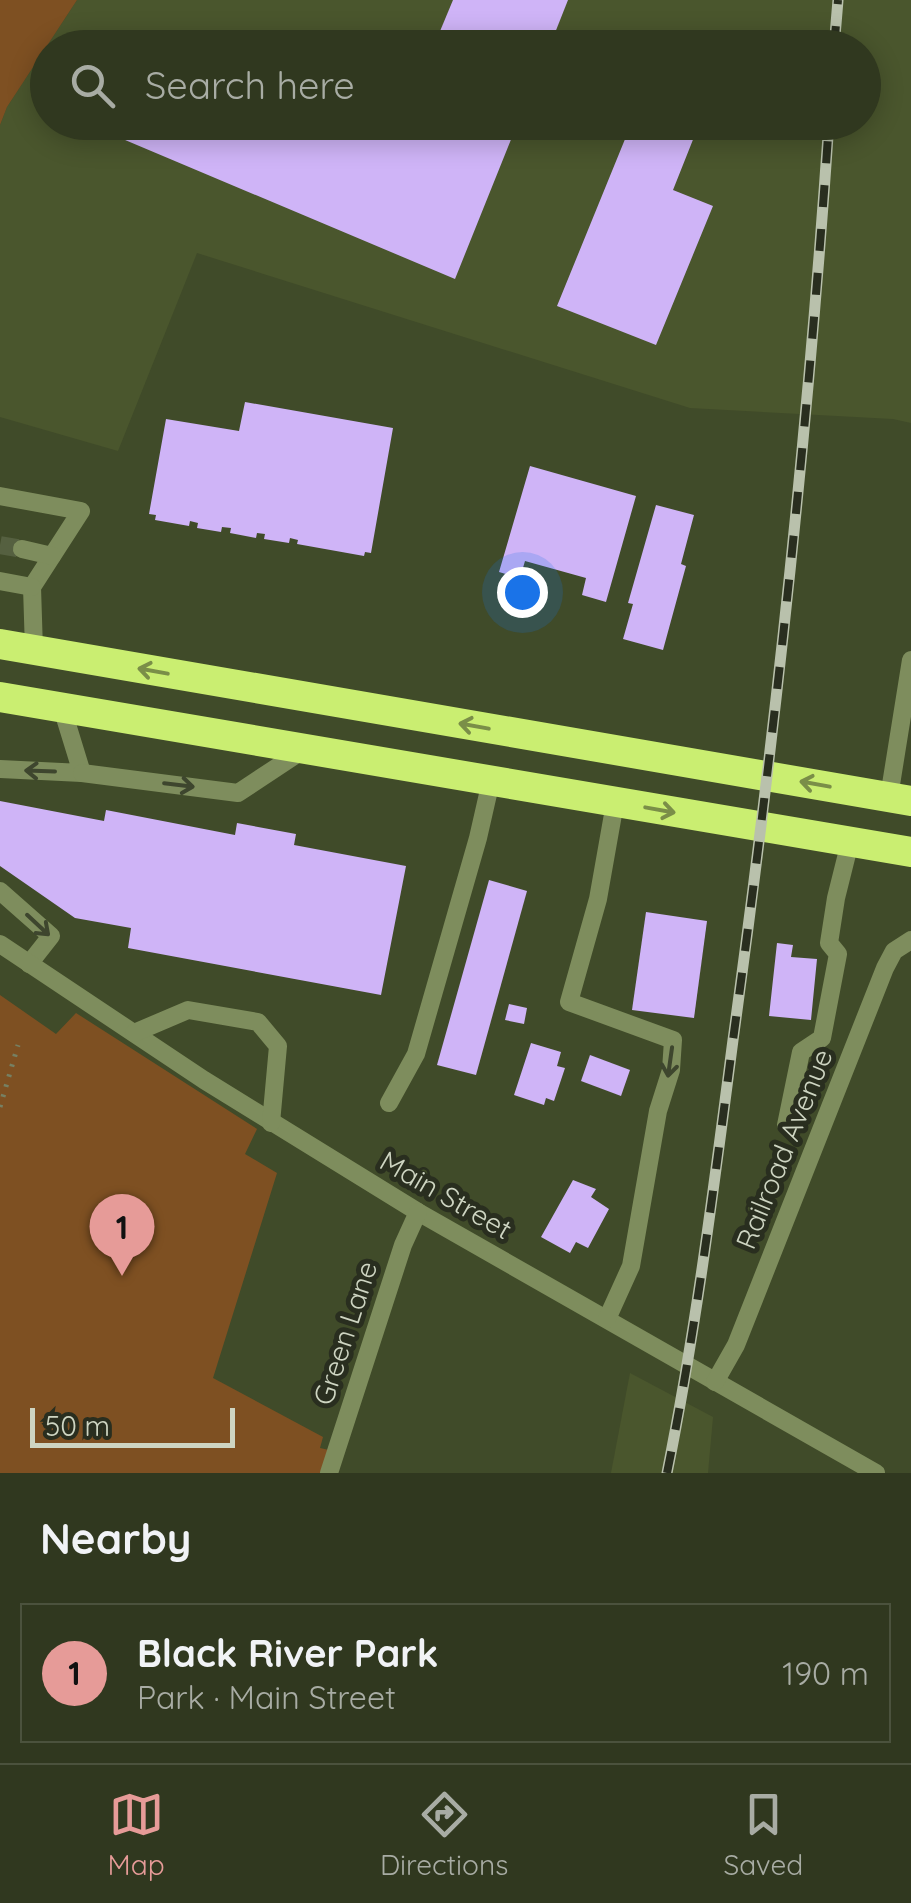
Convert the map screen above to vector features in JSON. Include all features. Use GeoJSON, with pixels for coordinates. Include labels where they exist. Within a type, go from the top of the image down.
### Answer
{"type":"FeatureCollection","features":[{"type":"Feature","properties":{"kind":"highway"},"geometry":{"type":"LineString","coordinates":[[0,644],[900,799]]}},
{"type":"Feature","properties":{"kind":"highway"},"geometry":{"type":"LineString","coordinates":[[0,697],[911,852]]}},
{"type":"Feature","properties":{"kind":"highway"},"geometry":{"type":"LineString","coordinates":[[0,717],[62,708]]}},
{"type":"Feature","properties":{"kind":"street"},"geometry":{"type":"LineString","coordinates":[[0,496],[81,511],[32,587],[34,650]]}},
{"type":"Feature","properties":{"kind":"street"},"geometry":{"type":"LineString","coordinates":[[22,550],[52,556]]}},
{"type":"Feature","properties":{"kind":"street"},"geometry":{"type":"LineString","coordinates":[[0,581],[32,587]]}},
{"type":"Feature","properties":{"kind":"street"},"geometry":{"type":"LineString","coordinates":[[900,799],[911,665]]}},
{"type":"Feature","properties":{"kind":"street"},"geometry":{"type":"LineString","coordinates":[[62,708],[82,773]]}},
{"type":"Feature","properties":{"kind":"street"},"geometry":{"type":"LineString","coordinates":[[0,769],[82,773],[238,793],[303,750]]}},
{"type":"Feature","properties":{"kind":"street"},"geometry":{"type":"LineString","coordinates":[[389,1103],[416,1054],[491,781]]}},
{"type":"Feature","properties":{"kind":"street"},"geometry":{"type":"LineString","coordinates":[[607,1319],[631,1266],[658,1111],[671,1070],[673,1040],[569,1002],[598,898],[616,803]]}},
{"type":"Feature","properties":{"kind":"street"},"geometry":{"type":"LineString","coordinates":[[786,1125],[802,1052],[822,1038],[838,954],[829,943],[850,842]]}},
{"type":"Feature","properties":{"kind":"street"},"geometry":{"type":"LineString","coordinates":[[0,891],[51,936],[30,964]]}},
{"type":"Feature","properties":{"kind":"street","name":"Railroad Avenue"},"geometry":{"type":"LineString","coordinates":[[715,1382],[736,1344],[885,968],[894,951],[909,940]]}},
{"type":"Feature","properties":{"kind":"street","name":"Main Street"},"geometry":{"type":"LineString","coordinates":[[0,944],[271,1123],[418,1212],[876,1473]]}},
{"type":"Feature","properties":{"kind":"street"},"geometry":{"type":"LineString","coordinates":[[134,1032],[188,1010],[258,1022],[278,1046],[271,1123]]}},
{"type":"Feature","properties":{"kind":"street","name":"Green Lane"},"geometry":{"type":"LineString","coordinates":[[329,1473],[403,1245],[418,1212]]}},
{"type":"Feature","properties":{"kind":"path"},"geometry":{"type":"LineString","coordinates":[[0,1107],[18,1046]]}},
{"type":"Feature","properties":{"kind":"shaded area"},"geometry":{"type":"Polygon","coordinates":[[[0,0],[77,0],[57,30],[30,30],[30,72],[0,125],[0,0]]]}},
{"type":"Feature","properties":{"kind":"shaded area"},"geometry":{"type":"Polygon","coordinates":[[[77,0],[911,0],[911,423],[690,408],[197,253],[118,451],[0,417],[0,125],[30,72],[30,140],[881,140],[881,30],[57,30],[77,0]]]}},
{"type":"Feature","properties":{"kind":"shaded area"},"geometry":{"type":"Polygon","coordinates":[[[0,995],[56,1034],[76,1013],[257,1129],[245,1154],[277,1173],[213,1378],[323,1437],[320,1448],[329,1450],[321,1473],[0,1473],[0,995]]]}},
{"type":"Feature","properties":{"kind":"shaded area"},"geometry":{"type":"Polygon","coordinates":[[[630,1373],[713,1417],[708,1473],[611,1473],[630,1373]]]}},
{"type":"Feature","properties":{"kind":"building"},"geometry":{"type":"Polygon","coordinates":[[[453,0],[568,0],[556,30],[440,30],[453,0]]]}},
{"type":"Feature","properties":{"kind":"building"},"geometry":{"type":"Polygon","coordinates":[[[125,140],[511,140],[455,279],[125,140]]]}},
{"type":"Feature","properties":{"kind":"building"},"geometry":{"type":"Polygon","coordinates":[[[625,140],[693,140],[673,190],[713,206],[656,345],[557,306],[625,140]]]}},
{"type":"Feature","properties":{"kind":"building"},"geometry":{"type":"Polygon","coordinates":[[[245,402],[393,428],[371,553],[365,552],[364,556],[297,544],[298,540],[290,538],[289,543],[264,539],[265,534],[257,533],[256,538],[230,533],[231,528],[222,527],[221,532],[197,528],[198,523],[190,521],[189,526],[155,520],[156,515],[149,514],[166,419],[239,431],[245,402]]]}},
{"type":"Feature","properties":{"kind":"building"},"geometry":{"type":"Polygon","coordinates":[[[530,466],[636,496],[606,602],[582,595],[586,578],[525,561],[520,578],[499,572],[530,466]]]}},
{"type":"Feature","properties":{"kind":"building"},"geometry":{"type":"Polygon","coordinates":[[[656,505],[694,515],[681,564],[686,566],[663,650],[623,639],[633,604],[628,603],[656,505]]]}},
{"type":"Feature","properties":{"kind":"building"},"geometry":{"type":"Polygon","coordinates":[[[0,801],[104,821],[106,810],[235,835],[237,823],[296,834],[294,845],[406,866],[381,995],[128,948],[131,928],[75,918],[0,866],[0,801]]]}},
{"type":"Feature","properties":{"kind":"building"},"geometry":{"type":"Polygon","coordinates":[[[489,880],[527,891],[476,1075],[437,1065],[489,880]]]}},
{"type":"Feature","properties":{"kind":"building"},"geometry":{"type":"Polygon","coordinates":[[[646,912],[707,921],[694,1018],[632,1010],[646,912]]]}},
{"type":"Feature","properties":{"kind":"building"},"geometry":{"type":"Polygon","coordinates":[[[777,943],[793,945],[791,957],[817,959],[811,1020],[769,1016],[777,943]]]}},
{"type":"Feature","properties":{"kind":"building"},"geometry":{"type":"Polygon","coordinates":[[[509,1004],[527,1008],[524,1024],[505,1020],[509,1004]]]}},
{"type":"Feature","properties":{"kind":"building"},"geometry":{"type":"Polygon","coordinates":[[[531,1043],[561,1052],[557,1066],[565,1068],[554,1101],[546,1098],[544,1105],[514,1095],[531,1043]]]}},
{"type":"Feature","properties":{"kind":"building"},"geometry":{"type":"Polygon","coordinates":[[[590,1055],[630,1070],[621,1096],[581,1081],[590,1055]]]}},
{"type":"Feature","properties":{"kind":"building"},"geometry":{"type":"Polygon","coordinates":[[[573,1180],[596,1189],[591,1197],[609,1209],[588,1248],[576,1242],[570,1253],[541,1237],[573,1180]]]}},
{"type":"Feature","properties":{"kind":"tunnel"},"geometry":{"type":"LineString","coordinates":[[0,545],[22,549]]}},
{"type":"Feature","properties":{"kind":"railway"},"geometry":{"type":"LineString","coordinates":[[836,30],[838,0]]}},
{"type":"Feature","properties":{"kind":"railway"},"geometry":{"type":"LineString","coordinates":[[667,1473],[704,1257],[763,811],[789,582],[828,140]]}},
{"type":"Feature","properties":{"kind":"place","name":"Black River Park"},"geometry":{"type":"Point","coordinates":[122,1276]}}]}
